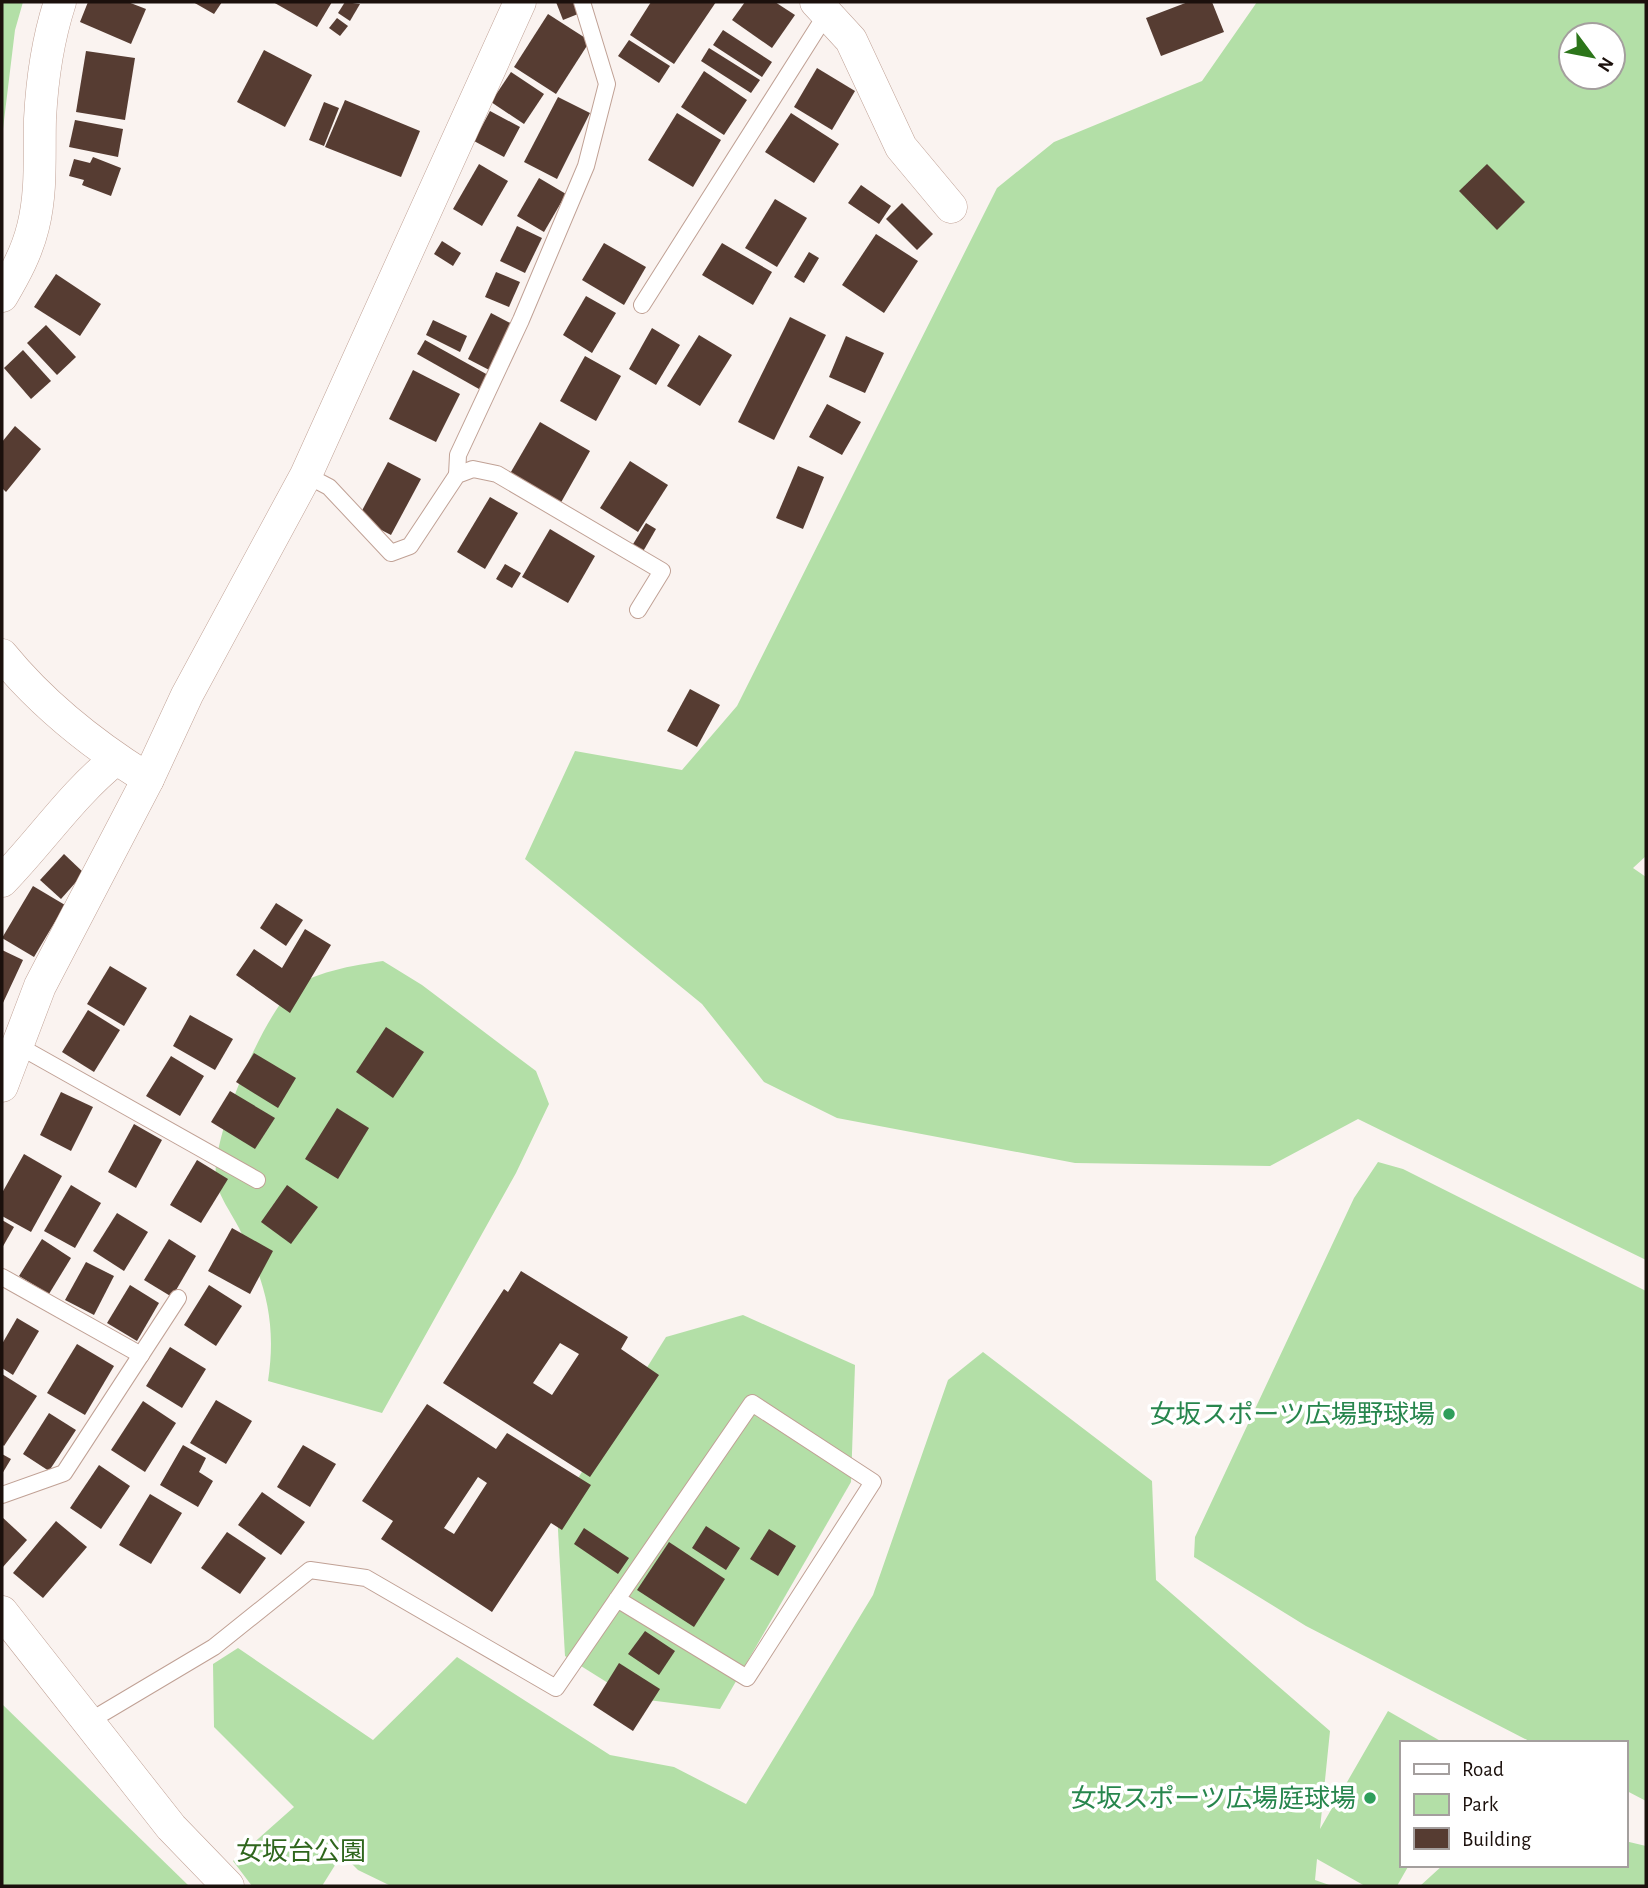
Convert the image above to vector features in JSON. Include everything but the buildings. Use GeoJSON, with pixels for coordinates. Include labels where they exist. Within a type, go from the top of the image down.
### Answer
{"type":"FeatureCollection","features":[{"type":"Feature","properties":{"kind":"street"},"geometry":{"type":"LineString","coordinates":[[2,296],[18,268],[33,229],[40,186],[40,117],[50,32],[60,2]]}},
{"type":"Feature","properties":{"kind":"street"},"geometry":{"type":"LineString","coordinates":[[2,1086],[40,986],[148,779],[187,695],[306,475],[520,2]]}},
{"type":"Feature","properties":{"kind":"street"},"geometry":{"type":"LineString","coordinates":[[821,7],[851,40],[901,147],[951,207]]}},
{"type":"Feature","properties":{"kind":"street"},"geometry":{"type":"LineString","coordinates":[[2,655],[25,683],[116,759],[148,779]]}},
{"type":"Feature","properties":{"kind":"street"},"geometry":{"type":"LineString","coordinates":[[2,881],[32,851],[94,776],[116,759]]}},
{"type":"Feature","properties":{"kind":"street"},"geometry":{"type":"LineString","coordinates":[[2,1612],[171,1827],[228,1886]]}},
{"type":"Feature","properties":{"kind":"lane"},"geometry":{"type":"LineString","coordinates":[[306,475],[329,487],[391,553],[410,547],[457,475],[458,455],[521,320],[586,166],[607,84],[582,2]]}},
{"type":"Feature","properties":{"kind":"lane"},"geometry":{"type":"LineString","coordinates":[[642,305],[821,7]]}},
{"type":"Feature","properties":{"kind":"lane"},"geometry":{"type":"LineString","coordinates":[[457,475],[473,470],[498,474],[662,571],[638,610]]}},
{"type":"Feature","properties":{"kind":"lane"},"geometry":{"type":"LineString","coordinates":[[18,1045],[257,1180]]}},
{"type":"Feature","properties":{"kind":"lane"},"geometry":{"type":"LineString","coordinates":[[2,1277],[141,1355]]}},
{"type":"Feature","properties":{"kind":"lane"},"geometry":{"type":"LineString","coordinates":[[2,1495],[64,1473],[178,1298]]}},
{"type":"Feature","properties":{"kind":"lane"},"geometry":{"type":"LineString","coordinates":[[88,1721],[214,1647],[310,1570],[366,1578],[556,1688],[617,1599],[752,1403],[873,1482],[747,1678],[617,1599]]}},
{"type":"Feature","properties":{"kind":"green space"},"geometry":{"type":"Polygon","coordinates":[[[2,2],[23,2],[15,30],[2,137],[2,2]]]}},
{"type":"Feature","properties":{"kind":"green space"},"geometry":{"type":"Polygon","coordinates":[[[1257,2],[1646,2],[1646,856],[1633,868],[1646,877],[1646,1260],[1358,1119],[1270,1166],[1075,1163],[837,1118],[764,1082],[702,1004],[525,859],[575,751],[682,770],[737,706],[997,188],[1054,142],[1202,81],[1257,2]]]}},
{"type":"Feature","properties":{"kind":"green space"},"geometry":{"type":"Polygon","coordinates":[[[383,961],[422,985],[536,1071],[549,1104],[516,1173],[382,1413],[268,1381],[271,1339],[267,1302],[256,1266],[222,1198],[216,1180],[221,1137],[229,1111],[252,1055],[277,1008],[289,993],[308,980],[333,971],[383,961]]]}},
{"type":"Feature","properties":{"kind":"green space","name":"女坂スポーツ広場野球場"},"geometry":{"type":"Polygon","coordinates":[[[1378,1162],[1403,1169],[1646,1291],[1646,1801],[1627,1791],[1627,1741],[1529,1741],[1306,1626],[1194,1557],[1195,1537],[1354,1198],[1378,1162]]]}},
{"type":"Feature","properties":{"kind":"green space"},"geometry":{"type":"Polygon","coordinates":[[[743,1315],[855,1365],[851,1482],[720,1709],[632,1698],[565,1656],[557,1512],[666,1337],[743,1315]]]}},
{"type":"Feature","properties":{"kind":"green space","name":"女坂台公園"},"geometry":{"type":"Polygon","coordinates":[[[983,1352],[1152,1481],[1156,1580],[1330,1731],[1320,1829],[1388,1711],[1440,1741],[1400,1741],[1400,1867],[1408,1867],[1397,1886],[1365,1886],[1317,1859],[1315,1880],[1332,1886],[391,1886],[358,1870],[342,1854],[322,1886],[252,1886],[233,1861],[294,1807],[214,1727],[213,1664],[238,1648],[373,1740],[457,1657],[610,1755],[674,1767],[746,1804],[873,1595],[948,1380],[983,1352]]]}},
{"type":"Feature","properties":{"kind":"green space"},"geometry":{"type":"Polygon","coordinates":[[[2,1704],[189,1886],[2,1886],[2,1704]]]}},
{"type":"Feature","properties":{"kind":"green space"},"geometry":{"type":"Polygon","coordinates":[[[1627,1841],[1646,1846],[1646,1886],[1420,1886],[1441,1867],[1627,1867],[1627,1841]]]}},
{"type":"Feature","properties":{"kind":"place","name":"女坂スポーツ広場野球場"},"geometry":{"type":"Point","coordinates":[1449,1414]}},
{"type":"Feature","properties":{"kind":"place","name":"女坂スポーツ広場庭球場"},"geometry":{"type":"Point","coordinates":[1370,1798]}}]}
